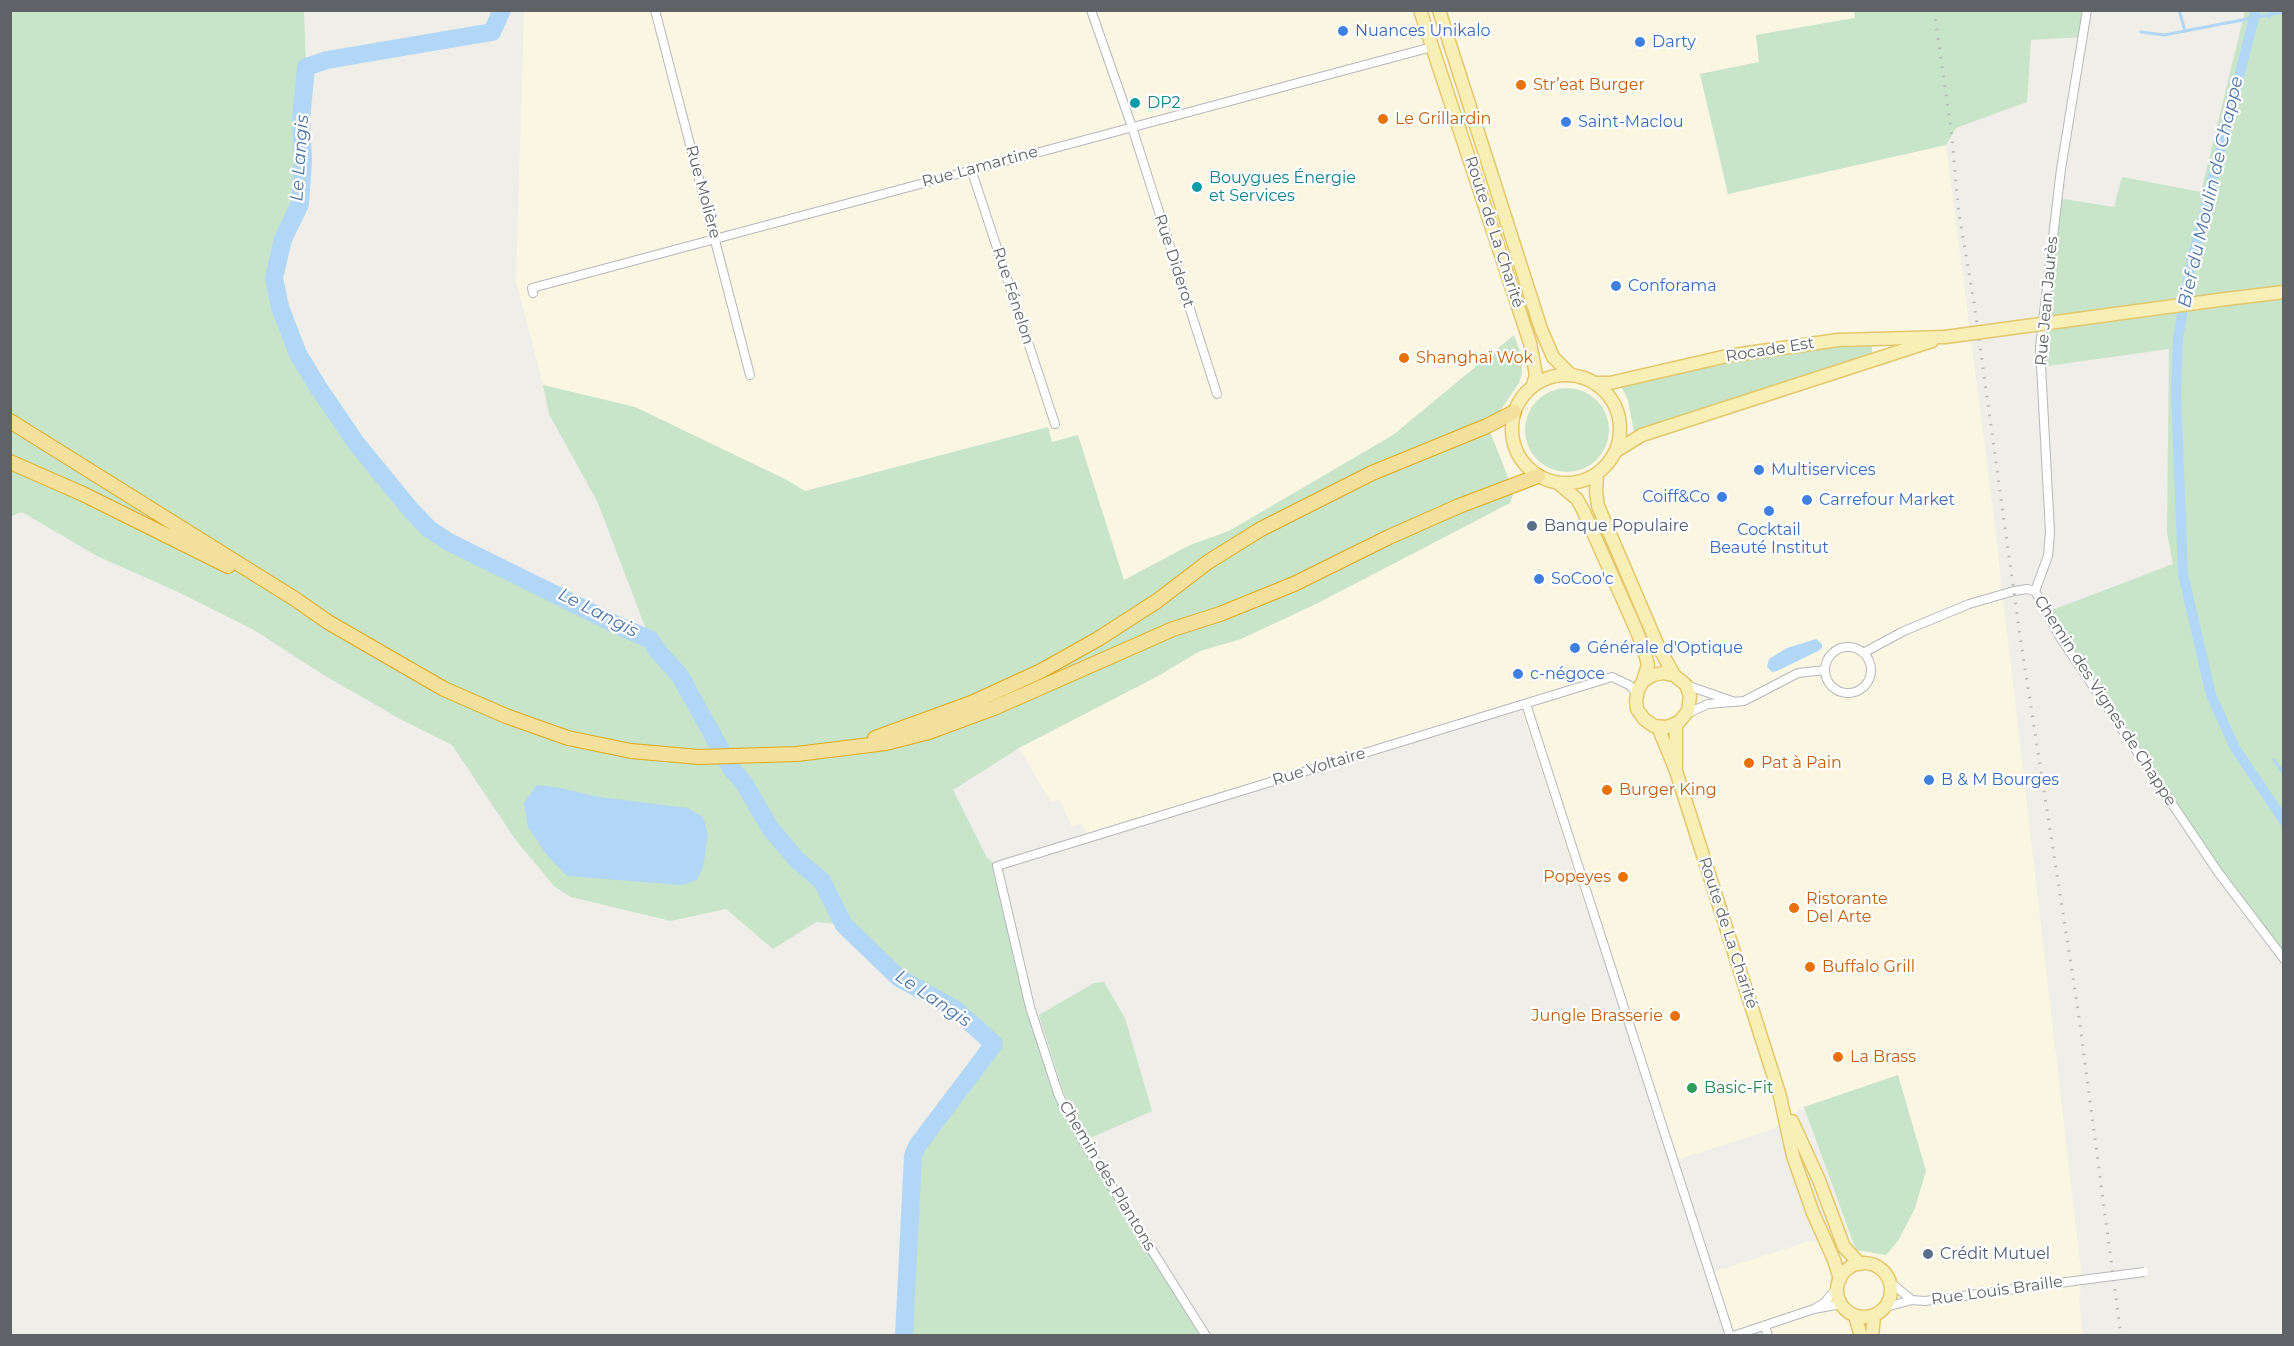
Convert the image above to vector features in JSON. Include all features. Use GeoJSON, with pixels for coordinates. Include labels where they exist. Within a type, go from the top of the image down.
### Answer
{"type":"FeatureCollection","features":[{"type":"Feature","properties":{"kind":"highway"},"geometry":{"type":"LineString","coordinates":[[844,749],[971,703],[1041,671],[1118,627],[1208,562],[1261,529],[1372,473],[1487,426],[1514,412]]}},
{"type":"Feature","properties":{"kind":"highway"},"geometry":{"type":"LineString","coordinates":[[10,421],[295,599],[328,622],[444,689],[506,716],[568,738],[631,752],[699,757],[797,754],[844,749],[886,743],[928,732],[994,708],[1173,629],[1220,614],[1294,584],[1449,510],[1538,476]]}},
{"type":"Feature","properties":{"kind":"highway"},"geometry":{"type":"LineString","coordinates":[[10,462],[83,494],[295,599]]}},
{"type":"Feature","properties":{"kind":"main road","name":"Route de La Charité"},"geometry":{"type":"LineString","coordinates":[[1420,10],[1530,343],[1536,375],[1533,386]]}},
{"type":"Feature","properties":{"kind":"main road","name":"Route de La Charité"},"geometry":{"type":"LineString","coordinates":[[1439,10],[1541,328],[1553,357],[1570,374]]}},
{"type":"Feature","properties":{"kind":"main road","name":"Rocade Est"},"geometry":{"type":"LineString","coordinates":[[1596,383],[1610,383],[1727,356],[1838,340],[1946,337],[2283,292]]}},
{"type":"Feature","properties":{"kind":"main road","name":"Rocade Est"},"geometry":{"type":"LineString","coordinates":[[1616,451],[1642,435],[1946,337]]}},
{"type":"Feature","properties":{"kind":"main road"},"geometry":{"type":"LineString","coordinates":[[1570,374],[1596,383],[1608,393],[1616,406],[1621,429],[1616,451],[1608,465],[1597,475],[1578,483],[1558,483],[1538,476],[1524,464],[1515,448],[1512,430],[1514,412],[1522,397],[1544,379],[1570,374]]}},
{"type":"Feature","properties":{"kind":"main road"},"geometry":{"type":"LineString","coordinates":[[1558,483],[1577,499],[1583,510],[1640,638],[1648,665],[1636,693],[1636,705],[1641,716],[1650,724],[1667,727],[1676,724],[1686,714],[1690,700],[1686,685],[1674,675],[1658,646],[1598,506],[1597,475]]}},
{"type":"Feature","properties":{"kind":"main road"},"geometry":{"type":"LineString","coordinates":[[1643,681],[1660,673],[1674,675]]}},
{"type":"Feature","properties":{"kind":"main road","name":"Route de La Charité"},"geometry":{"type":"LineString","coordinates":[[1676,724],[1676,771]]}},
{"type":"Feature","properties":{"kind":"main road","name":"Route de La Charité"},"geometry":{"type":"LineString","coordinates":[[1658,727],[1676,771],[1780,1096],[1793,1156],[1813,1213],[1834,1260],[1839,1283]]}},
{"type":"Feature","properties":{"kind":"main road","name":"Route de La Charité"},"geometry":{"type":"LineString","coordinates":[[1780,1096],[1814,1170],[1844,1247],[1860,1264]]}},
{"type":"Feature","properties":{"kind":"main road"},"geometry":{"type":"LineString","coordinates":[[1860,1264],[1878,1268],[1886,1274],[1890,1282],[1891,1295],[1886,1307],[1874,1316],[1855,1316],[1841,1305],[1839,1283],[1848,1269],[1860,1264]]}},
{"type":"Feature","properties":{"kind":"main road"},"geometry":{"type":"LineString","coordinates":[[1855,1316],[1860,1335]]}},
{"type":"Feature","properties":{"kind":"main road"},"geometry":{"type":"LineString","coordinates":[[1872,1335],[1874,1316]]}},
{"type":"Feature","properties":{"kind":"street","name":"Rue Molière"},"geometry":{"type":"LineString","coordinates":[[655,10],[750,375]]}},
{"type":"Feature","properties":{"kind":"street","name":"Rue Diderot"},"geometry":{"type":"LineString","coordinates":[[1091,10],[1132,127],[1217,394]]}},
{"type":"Feature","properties":{"kind":"street","name":"Rue Jean Jaurès"},"geometry":{"type":"LineString","coordinates":[[2034,591],[2046,564],[2050,532],[2040,347],[2061,169],[2087,10]]}},
{"type":"Feature","properties":{"kind":"street","name":"Rue Lamartine"},"geometry":{"type":"LineString","coordinates":[[533,293],[532,288],[1432,47]]}},
{"type":"Feature","properties":{"kind":"street","name":"Rue Fénelon"},"geometry":{"type":"LineString","coordinates":[[971,169],[1055,424]]}},
{"type":"Feature","properties":{"kind":"street","name":"Chemin des Vignes de Chappe"},"geometry":{"type":"LineString","coordinates":[[1863,653],[1904,631],[1969,604],[2014,591],[2027,589],[2034,591],[2060,637],[2218,872],[2283,959]]}},
{"type":"Feature","properties":{"kind":"street"},"geometry":{"type":"LineString","coordinates":[[1850,647],[1863,653],[1868,659],[1870,674],[1868,681],[1857,691],[1842,692],[1836,689],[1826,677],[1825,670],[1826,663],[1835,651],[1850,647]]}},
{"type":"Feature","properties":{"kind":"street"},"geometry":{"type":"LineString","coordinates":[[1686,714],[1701,706],[1744,701],[1798,673],[1825,670]]}},
{"type":"Feature","properties":{"kind":"street","name":"Rue Voltaire"},"geometry":{"type":"LineString","coordinates":[[997,866],[1612,677],[1629,685],[1636,693]]}},
{"type":"Feature","properties":{"kind":"street"},"geometry":{"type":"LineString","coordinates":[[1686,685],[1732,701]]}},
{"type":"Feature","properties":{"kind":"street"},"geometry":{"type":"LineString","coordinates":[[1526,704],[1732,1335],[1814,1309],[1841,1305]]}},
{"type":"Feature","properties":{"kind":"street","name":"Chemin des Plantons"},"geometry":{"type":"LineString","coordinates":[[997,866],[1030,1006],[1059,1096],[1082,1139],[1206,1335]]}},
{"type":"Feature","properties":{"kind":"street","name":"Rue Louis Braille"},"geometry":{"type":"LineString","coordinates":[[1886,1307],[1912,1300],[1937,1301],[2144,1272]]}},
{"type":"Feature","properties":{"kind":"street","name":"Rue Louis Braille"},"geometry":{"type":"LineString","coordinates":[[1890,1282],[1912,1300]]}},
{"type":"Feature","properties":{"kind":"street"},"geometry":{"type":"LineString","coordinates":[[1814,1309],[1824,1303],[1839,1283]]}},
{"type":"Feature","properties":{"kind":"street"},"geometry":{"type":"LineString","coordinates":[[1765,1326],[1768,1335]]}},
{"type":"Feature","properties":{"kind":"shaded area"},"geometry":{"type":"Polygon","coordinates":[[[524,11],[1854,11],[1855,18],[1756,35],[1760,62],[1700,74],[1728,194],[1946,145],[1993,511],[2082,1280],[2079,1300],[2083,1335],[1768,1336],[1765,1326],[1733,1335],[1710,1273],[1810,1241],[1886,1255],[1926,1171],[1898,1076],[1804,1107],[1774,1129],[1673,1161],[1607,953],[1584,903],[1520,705],[1089,837],[1082,824],[1072,827],[1060,800],[1051,802],[1019,748],[1158,676],[1200,651],[1241,639],[1316,604],[1510,503],[1510,485],[1485,419],[1503,406],[1519,383],[1522,358],[1514,335],[1393,435],[1229,531],[1124,581],[1078,435],[1052,442],[1048,427],[805,491],[787,480],[635,407],[543,385],[516,281],[524,11]]]}},
{"type":"Feature","properties":{"kind":"green space"},"geometry":{"type":"Polygon","coordinates":[[[11,11],[304,11],[306,67],[301,120],[303,161],[300,204],[283,239],[274,278],[280,307],[298,354],[356,443],[429,529],[449,542],[650,640],[598,503],[549,414],[543,385],[635,407],[787,480],[805,491],[1048,427],[1052,442],[1078,435],[1124,580],[1190,545],[1229,531],[1393,435],[1514,335],[1522,358],[1519,383],[1498,414],[1485,419],[1514,492],[1510,503],[1316,604],[1241,639],[1200,651],[1158,676],[1019,748],[953,790],[987,858],[997,866],[1030,1007],[1059,1096],[1206,1335],[904,1335],[913,1156],[917,1146],[994,1045],[988,1038],[955,1009],[899,978],[844,925],[816,922],[773,949],[726,909],[671,921],[571,897],[554,886],[515,839],[452,745],[402,720],[322,674],[254,630],[176,591],[97,556],[22,512],[11,516],[11,11]]]}},
{"type":"Feature","properties":{"kind":"green space"},"geometry":{"type":"Polygon","coordinates":[[[1854,11],[2087,11],[2083,37],[2031,40],[2027,102],[1956,128],[1946,145],[1728,194],[1700,74],[1759,62],[1756,35],[1855,18],[1854,11]]]}},
{"type":"Feature","properties":{"kind":"green space"},"geometry":{"type":"Polygon","coordinates":[[[2245,11],[2283,11],[2283,959],[2218,872],[2047,612],[2173,564],[2167,533],[2169,349],[2040,367],[2057,198],[2114,207],[2122,177],[2201,192],[2245,11]]]}},
{"type":"Feature","properties":{"kind":"green space"},"geometry":{"type":"Polygon","coordinates":[[[1871,342],[1873,357],[1634,432],[1628,400],[1621,386],[1758,355],[1871,342]]]}},
{"type":"Feature","properties":{"kind":"green space"},"geometry":{"type":"Polygon","coordinates":[[[1559,388],[1575,388],[1591,395],[1602,406],[1609,422],[1606,446],[1597,460],[1575,472],[1559,472],[1543,465],[1532,454],[1525,438],[1525,422],[1532,406],[1543,395],[1559,388]]]}},
{"type":"Feature","properties":{"kind":"green space"},"geometry":{"type":"Polygon","coordinates":[[[1104,982],[1125,1018],[1152,1111],[1088,1139],[1064,1094],[1039,1015],[1094,983],[1104,982]]]}},
{"type":"Feature","properties":{"kind":"green space"},"geometry":{"type":"Polygon","coordinates":[[[1898,1075],[1926,1171],[1915,1208],[1898,1241],[1886,1255],[1856,1250],[1804,1107],[1898,1075]]]}},
{"type":"Feature","properties":{"kind":"water"},"geometry":{"type":"Polygon","coordinates":[[[1816,639],[1822,644],[1822,648],[1818,651],[1777,671],[1772,672],[1767,667],[1769,659],[1787,648],[1816,639]]]}},
{"type":"Feature","properties":{"kind":"water"},"geometry":{"type":"Polygon","coordinates":[[[537,785],[599,797],[687,808],[703,817],[708,835],[703,867],[697,880],[682,885],[567,876],[547,855],[528,827],[524,803],[537,785]]]}},
{"type":"Feature","properties":{"kind":"waterway","name":"Le Langis"},"geometry":{"type":"LineString","coordinates":[[502,10],[492,32],[327,60],[306,67],[301,120],[303,161],[300,204],[283,239],[274,278],[280,307],[298,354],[318,387],[356,443],[429,529],[449,542],[651,640],[680,676],[731,768],[744,783],[770,828],[797,860],[822,881],[844,925],[899,978],[955,1009],[994,1044],[917,1146],[913,1156],[904,1336]]}},
{"type":"Feature","properties":{"kind":"waterway"},"geometry":{"type":"LineString","coordinates":[[2179,10],[2185,31]]}},
{"type":"Feature","properties":{"kind":"waterway","name":"Bief du Moulin de Chappe"},"geometry":{"type":"LineString","coordinates":[[2256,10],[2190,268],[2178,338],[2176,392],[2183,574],[2211,695],[2235,748],[2284,821]]}},
{"type":"Feature","properties":{"kind":"waterway"},"geometry":{"type":"LineString","coordinates":[[2269,17],[2271,10]]}},
{"type":"Feature","properties":{"kind":"waterway"},"geometry":{"type":"LineString","coordinates":[[2141,32],[2164,35],[2284,12]]}},
{"type":"Feature","properties":{"kind":"waterway"},"geometry":{"type":"LineString","coordinates":[[2274,760],[2284,774]]}},
{"type":"Feature","properties":{"kind":"railway"},"geometry":{"type":"LineString","coordinates":[[1934,10],[1951,129],[1959,214],[1974,303],[2020,636],[2078,1010],[2121,1336]]}},
{"type":"Feature","properties":{"kind":"place","name":"Nuances Unikalo"},"geometry":{"type":"Point","coordinates":[1343,31]}},
{"type":"Feature","properties":{"kind":"place","name":"Darty"},"geometry":{"type":"Point","coordinates":[1640,42]}},
{"type":"Feature","properties":{"kind":"place","name":"Str’eat Burger"},"geometry":{"type":"Point","coordinates":[1521,85]}},
{"type":"Feature","properties":{"kind":"place","name":"DP2"},"geometry":{"type":"Point","coordinates":[1135,103]}},
{"type":"Feature","properties":{"kind":"place","name":"Le Grillardin"},"geometry":{"type":"Point","coordinates":[1383,119]}},
{"type":"Feature","properties":{"kind":"place","name":"Saint-Maclou"},"geometry":{"type":"Point","coordinates":[1566,122]}},
{"type":"Feature","properties":{"kind":"place","name":"Bouygues Énergie et Services"},"geometry":{"type":"Point","coordinates":[1197,187]}},
{"type":"Feature","properties":{"kind":"place","name":"Conforama"},"geometry":{"type":"Point","coordinates":[1616,286]}},
{"type":"Feature","properties":{"kind":"place","name":"Shanghaï Wok"},"geometry":{"type":"Point","coordinates":[1404,358]}},
{"type":"Feature","properties":{"kind":"place","name":"Multiservices"},"geometry":{"type":"Point","coordinates":[1759,470]}},
{"type":"Feature","properties":{"kind":"place","name":"Coiff&Co"},"geometry":{"type":"Point","coordinates":[1722,497]}},
{"type":"Feature","properties":{"kind":"place","name":"Carrefour Market"},"geometry":{"type":"Point","coordinates":[1807,500]}},
{"type":"Feature","properties":{"kind":"place","name":"Cocktail Beauté Institut"},"geometry":{"type":"Point","coordinates":[1769,511]}},
{"type":"Feature","properties":{"kind":"place","name":"Banque Populaire"},"geometry":{"type":"Point","coordinates":[1532,526]}},
{"type":"Feature","properties":{"kind":"place","name":"SoCoo'c"},"geometry":{"type":"Point","coordinates":[1539,579]}},
{"type":"Feature","properties":{"kind":"place","name":"Générale d'Optique"},"geometry":{"type":"Point","coordinates":[1575,648]}},
{"type":"Feature","properties":{"kind":"place","name":"c-négoce"},"geometry":{"type":"Point","coordinates":[1518,674]}},
{"type":"Feature","properties":{"kind":"place","name":"Pat à Pain"},"geometry":{"type":"Point","coordinates":[1749,763]}},
{"type":"Feature","properties":{"kind":"place","name":"B & M Bourges"},"geometry":{"type":"Point","coordinates":[1929,780]}},
{"type":"Feature","properties":{"kind":"place","name":"Burger King"},"geometry":{"type":"Point","coordinates":[1607,790]}},
{"type":"Feature","properties":{"kind":"place","name":"Popeyes"},"geometry":{"type":"Point","coordinates":[1623,877]}},
{"type":"Feature","properties":{"kind":"place","name":"Ristorante Del Arte"},"geometry":{"type":"Point","coordinates":[1794,908]}},
{"type":"Feature","properties":{"kind":"place","name":"Buffalo Grill"},"geometry":{"type":"Point","coordinates":[1810,967]}},
{"type":"Feature","properties":{"kind":"place","name":"Jungle Brasserie"},"geometry":{"type":"Point","coordinates":[1675,1016]}},
{"type":"Feature","properties":{"kind":"place","name":"La Brass"},"geometry":{"type":"Point","coordinates":[1838,1057]}},
{"type":"Feature","properties":{"kind":"place","name":"Basic-Fit"},"geometry":{"type":"Point","coordinates":[1692,1088]}},
{"type":"Feature","properties":{"kind":"place","name":"Crédit Mutuel"},"geometry":{"type":"Point","coordinates":[1928,1254]}}]}
